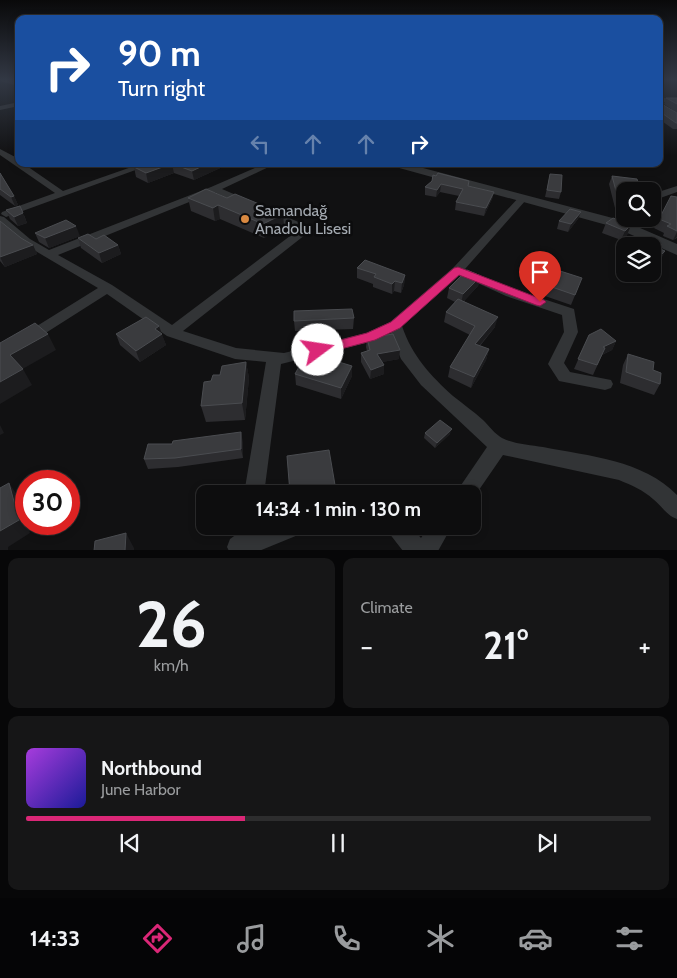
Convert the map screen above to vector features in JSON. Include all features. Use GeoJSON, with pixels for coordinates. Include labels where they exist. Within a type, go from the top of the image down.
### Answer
{"type":"FeatureCollection","features":[{"type":"Feature","properties":{"kind":"street"},"geometry":{"type":"LineString","coordinates":[[0,108],[15,105]]}},
{"type":"Feature","properties":{"kind":"street"},"geometry":{"type":"LineString","coordinates":[[1,153],[15,162]]}},
{"type":"Feature","properties":{"kind":"street"},"geometry":{"type":"LineString","coordinates":[[23,167],[62,194]]}},
{"type":"Feature","properties":{"kind":"street"},"geometry":{"type":"LineString","coordinates":[[139,167],[0,218],[26,241],[107,288],[172,332],[235,353],[274,359],[284,359],[370,337],[395,325],[458,270],[523,198]]}},
{"type":"Feature","properties":{"kind":"street"},"geometry":{"type":"LineString","coordinates":[[49,254],[214,189],[264,167]]}},
{"type":"Feature","properties":{"kind":"street"},"geometry":{"type":"LineString","coordinates":[[407,167],[616,221]]}},
{"type":"Feature","properties":{"kind":"street"},"geometry":{"type":"LineString","coordinates":[[172,332],[306,229],[214,189]]}},
{"type":"Feature","properties":{"kind":"street"},"geometry":{"type":"LineString","coordinates":[[661,195],[677,189]]}},
{"type":"Feature","properties":{"kind":"street"},"geometry":{"type":"LineString","coordinates":[[632,227],[677,250]]}},
{"type":"Feature","properties":{"kind":"street"},"geometry":{"type":"LineString","coordinates":[[458,270],[511,293],[569,312],[571,332],[556,364],[565,377],[605,384]]}},
{"type":"Feature","properties":{"kind":"street"},"geometry":{"type":"LineString","coordinates":[[0,356],[107,288]]}},
{"type":"Feature","properties":{"kind":"street"},"geometry":{"type":"LineString","coordinates":[[395,325],[399,340],[425,380],[499,445],[625,472],[651,486],[672,501],[677,509]]}},
{"type":"Feature","properties":{"kind":"street"},"geometry":{"type":"LineString","coordinates":[[255,485],[274,359]]}},
{"type":"Feature","properties":{"kind":"street"},"geometry":{"type":"LineString","coordinates":[[471,485],[499,445]]}},
{"type":"Feature","properties":{"kind":"street"},"geometry":{"type":"LineString","coordinates":[[235,550],[247,540],[248,535]]}},
{"type":"Feature","properties":{"kind":"street"},"geometry":{"type":"LineString","coordinates":[[241,550],[252,542],[271,535]]}},
{"type":"Feature","properties":{"kind":"street"},"geometry":{"type":"LineString","coordinates":[[404,535],[418,550]]}},
{"type":"Feature","properties":{"kind":"street"},"geometry":{"type":"LineString","coordinates":[[425,550],[436,535]]}},
{"type":"Feature","properties":{"kind":"building"},"geometry":{"type":"Polygon","coordinates":[[[663,105],[677,113],[676,123],[663,114],[663,105]]]}},
{"type":"Feature","properties":{"kind":"building"},"geometry":{"type":"Polygon","coordinates":[[[134,167],[163,167],[146,173],[134,167]]]}},
{"type":"Feature","properties":{"kind":"building"},"geometry":{"type":"Polygon","coordinates":[[[181,167],[201,167],[192,171],[181,167]]]}},
{"type":"Feature","properties":{"kind":"building"},"geometry":{"type":"Polygon","coordinates":[[[0,173],[14,196],[11,197],[0,189],[0,173]]]}},
{"type":"Feature","properties":{"kind":"building"},"geometry":{"type":"Polygon","coordinates":[[[438,173],[469,181],[468,186],[494,192],[486,208],[456,202],[463,189],[441,184],[437,190],[425,187],[432,181],[433,175],[436,176],[438,173]]]}},
{"type":"Feature","properties":{"kind":"building"},"geometry":{"type":"Polygon","coordinates":[[[550,174],[562,175],[561,192],[547,190],[550,174]]]}},
{"type":"Feature","properties":{"kind":"building"},"geometry":{"type":"Polygon","coordinates":[[[612,176],[637,179],[638,182],[616,182],[616,191],[612,176]]]}},
{"type":"Feature","properties":{"kind":"building"},"geometry":{"type":"Polygon","coordinates":[[[206,189],[227,198],[235,194],[283,214],[263,224],[218,205],[213,208],[188,198],[206,189]]]}},
{"type":"Feature","properties":{"kind":"building"},"geometry":{"type":"Polygon","coordinates":[[[671,196],[677,197],[677,231],[667,226],[671,224],[661,220],[661,215],[671,196]]]}},
{"type":"Feature","properties":{"kind":"building"},"geometry":{"type":"Polygon","coordinates":[[[20,206],[23,213],[14,217],[6,210],[20,206]]]}},
{"type":"Feature","properties":{"kind":"building"},"geometry":{"type":"Polygon","coordinates":[[[570,209],[581,212],[571,224],[559,221],[570,209]]]}},
{"type":"Feature","properties":{"kind":"building"},"geometry":{"type":"Polygon","coordinates":[[[613,218],[616,219],[616,227],[629,227],[625,231],[606,223],[613,218]]]}},
{"type":"Feature","properties":{"kind":"building"},"geometry":{"type":"Polygon","coordinates":[[[66,220],[76,226],[45,238],[35,233],[66,220]]]}},
{"type":"Feature","properties":{"kind":"building"},"geometry":{"type":"Polygon","coordinates":[[[0,221],[21,238],[33,245],[0,257],[0,221]]]}},
{"type":"Feature","properties":{"kind":"building"},"geometry":{"type":"Polygon","coordinates":[[[88,234],[96,239],[104,235],[118,245],[99,253],[78,238],[88,234]]]}},
{"type":"Feature","properties":{"kind":"building"},"geometry":{"type":"Polygon","coordinates":[[[365,260],[405,275],[402,283],[395,281],[392,284],[374,277],[376,274],[357,268],[365,260]]]}},
{"type":"Feature","properties":{"kind":"building"},"geometry":{"type":"Polygon","coordinates":[[[467,270],[481,276],[463,294],[449,288],[467,270]]]}},
{"type":"Feature","properties":{"kind":"building"},"geometry":{"type":"Polygon","coordinates":[[[557,270],[582,278],[575,295],[549,286],[557,270]]]}},
{"type":"Feature","properties":{"kind":"building"},"geometry":{"type":"Polygon","coordinates":[[[458,299],[498,317],[475,344],[489,349],[474,377],[450,367],[475,326],[446,312],[458,299]]]}},
{"type":"Feature","properties":{"kind":"building"},"geometry":{"type":"Polygon","coordinates":[[[352,309],[354,318],[294,321],[294,311],[352,309]]]}},
{"type":"Feature","properties":{"kind":"building"},"geometry":{"type":"Polygon","coordinates":[[[146,317],[159,326],[155,329],[162,334],[136,351],[116,334],[146,317]]]}},
{"type":"Feature","properties":{"kind":"building"},"geometry":{"type":"Polygon","coordinates":[[[35,323],[48,334],[10,355],[23,369],[0,382],[0,343],[35,323]]]}},
{"type":"Feature","properties":{"kind":"building"},"geometry":{"type":"Polygon","coordinates":[[[601,329],[616,341],[603,347],[605,348],[597,365],[578,359],[589,335],[601,329]]]}},
{"type":"Feature","properties":{"kind":"building"},"geometry":{"type":"Polygon","coordinates":[[[393,334],[400,350],[377,354],[384,365],[371,370],[361,353],[370,350],[367,338],[393,334]]]}},
{"type":"Feature","properties":{"kind":"building"},"geometry":{"type":"Polygon","coordinates":[[[628,354],[654,362],[653,370],[661,373],[660,384],[626,372],[628,354]]]}},
{"type":"Feature","properties":{"kind":"building"},"geometry":{"type":"Polygon","coordinates":[[[316,355],[352,366],[341,388],[295,374],[301,363],[310,365],[316,355]]]}},
{"type":"Feature","properties":{"kind":"building"},"geometry":{"type":"Polygon","coordinates":[[[246,362],[242,403],[201,406],[204,382],[211,381],[213,375],[220,375],[222,366],[246,362]]]}},
{"type":"Feature","properties":{"kind":"building"},"geometry":{"type":"Polygon","coordinates":[[[440,420],[452,429],[437,443],[425,433],[440,420]]]}},
{"type":"Feature","properties":{"kind":"building"},"geometry":{"type":"Polygon","coordinates":[[[241,432],[241,449],[175,458],[144,459],[148,444],[172,444],[173,441],[241,432]]]}},
{"type":"Feature","properties":{"kind":"building"},"geometry":{"type":"Polygon","coordinates":[[[329,450],[335,485],[289,485],[287,456],[329,450]]]}},
{"type":"Feature","properties":{"kind":"building"},"geometry":{"type":"Polygon","coordinates":[[[9,483],[15,505],[15,522],[0,531],[0,488],[9,483]]]}},
{"type":"Feature","properties":{"kind":"building"},"geometry":{"type":"Polygon","coordinates":[[[126,533],[125,550],[94,550],[95,541],[126,533]]]}},
{"type":"Feature","properties":{"kind":"place","name":"Samandağ Anadolu Lisesi"},"geometry":{"type":"Point","coordinates":[245,219]}},
{"type":"Feature","properties":{"kind":"route"},"geometry":{"type":"LineString","coordinates":[[318,350],[370,337],[395,325],[458,270],[511,293],[540,302]]}}]}
